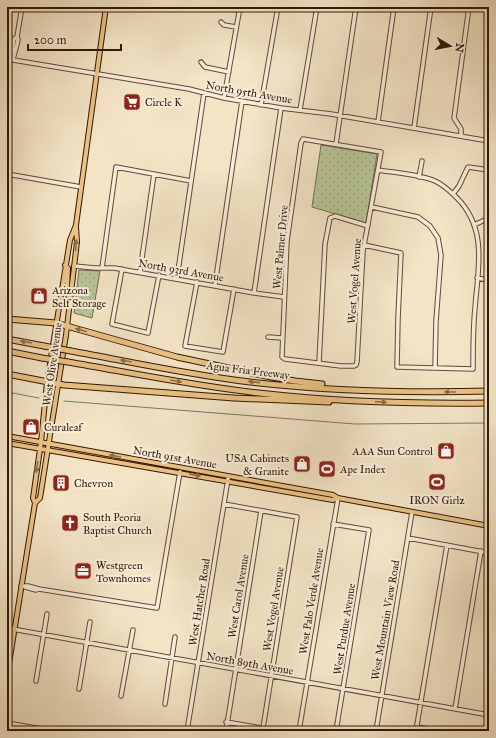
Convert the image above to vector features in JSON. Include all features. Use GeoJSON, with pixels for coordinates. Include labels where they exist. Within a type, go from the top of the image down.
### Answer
{"type":"FeatureCollection","features":[{"type":"Feature","properties":{"kind":"highway"},"geometry":{"type":"LineString","coordinates":[[7,318],[56,323],[166,354],[241,372],[308,383],[405,391]]}},
{"type":"Feature","properties":{"kind":"highway","name":"Agua Fria Freeway"},"geometry":{"type":"LineString","coordinates":[[7,339],[249,382],[405,391],[489,391]]}},
{"type":"Feature","properties":{"kind":"highway","name":"Agua Fria Freeway"},"geometry":{"type":"LineString","coordinates":[[7,351],[216,388],[267,394],[397,403],[489,403]]}},
{"type":"Feature","properties":{"kind":"highway"},"geometry":{"type":"LineString","coordinates":[[7,374],[59,384],[234,398],[323,402],[342,400]]}},
{"type":"Feature","properties":{"kind":"main road","name":"West Olive Avenue"},"geometry":{"type":"LineString","coordinates":[[7,676],[35,503],[40,498],[59,384],[77,242],[76,225],[106,7]]}},
{"type":"Feature","properties":{"kind":"main road","name":"West Olive Avenue"},"geometry":{"type":"LineString","coordinates":[[35,503],[32,498],[41,442],[47,382],[65,265],[70,240],[76,225]]}},
{"type":"Feature","properties":{"kind":"main road"},"geometry":{"type":"LineString","coordinates":[[65,265],[68,268],[67,288],[70,303]]}},
{"type":"Feature","properties":{"kind":"main road","name":"North 91st Avenue"},"geometry":{"type":"LineString","coordinates":[[7,436],[137,460],[180,470]]}},
{"type":"Feature","properties":{"kind":"main road","name":"North 91st Avenue"},"geometry":{"type":"LineString","coordinates":[[7,443],[98,459],[228,478],[282,488],[332,500],[338,498],[489,526]]}},
{"type":"Feature","properties":{"kind":"main road"},"geometry":{"type":"LineString","coordinates":[[98,459],[99,453]]}},
{"type":"Feature","properties":{"kind":"main road"},"geometry":{"type":"LineString","coordinates":[[136,465],[137,460]]}},
{"type":"Feature","properties":{"kind":"street"},"geometry":{"type":"LineString","coordinates":[[13,60],[16,51],[22,7]]}},
{"type":"Feature","properties":{"kind":"street"},"geometry":{"type":"LineString","coordinates":[[224,98],[240,7]]}},
{"type":"Feature","properties":{"kind":"street"},"geometry":{"type":"LineString","coordinates":[[262,105],[278,7]]}},
{"type":"Feature","properties":{"kind":"street"},"geometry":{"type":"LineString","coordinates":[[300,110],[317,7]]}},
{"type":"Feature","properties":{"kind":"street"},"geometry":{"type":"LineString","coordinates":[[336,144],[356,7]]}},
{"type":"Feature","properties":{"kind":"street"},"geometry":{"type":"LineString","coordinates":[[378,122],[394,7]]}},
{"type":"Feature","properties":{"kind":"street"},"geometry":{"type":"LineString","coordinates":[[414,128],[431,7]]}},
{"type":"Feature","properties":{"kind":"street"},"geometry":{"type":"LineString","coordinates":[[462,136],[461,129],[454,118],[469,7]]}},
{"type":"Feature","properties":{"kind":"street"},"geometry":{"type":"LineString","coordinates":[[221,22],[224,25],[236,27]]}},
{"type":"Feature","properties":{"kind":"street","name":"North 95th Avenue"},"geometry":{"type":"LineString","coordinates":[[7,59],[189,89],[224,98],[262,105],[341,115],[489,141]]}},
{"type":"Feature","properties":{"kind":"street"},"geometry":{"type":"LineString","coordinates":[[201,62],[205,68],[228,72]]}},
{"type":"Feature","properties":{"kind":"street"},"geometry":{"type":"LineString","coordinates":[[177,278],[204,93]]}},
{"type":"Feature","properties":{"kind":"street"},"geometry":{"type":"LineString","coordinates":[[215,285],[242,101]]}},
{"type":"Feature","properties":{"kind":"street"},"geometry":{"type":"LineString","coordinates":[[254,293],[281,108]]}},
{"type":"Feature","properties":{"kind":"street","name":"West Palmer Drive"},"geometry":{"type":"LineString","coordinates":[[319,363],[282,357],[288,237],[301,143],[303,139],[336,144]]}},
{"type":"Feature","properties":{"kind":"street","name":"West Vogel Avenue"},"geometry":{"type":"LineString","coordinates":[[319,363],[341,366],[356,365],[364,246],[381,152],[336,144]]}},
{"type":"Feature","properties":{"kind":"street"},"geometry":{"type":"LineString","coordinates":[[419,176],[422,161]]}},
{"type":"Feature","properties":{"kind":"street"},"geometry":{"type":"LineString","coordinates":[[102,268],[116,167],[191,181]]}},
{"type":"Feature","properties":{"kind":"street"},"geometry":{"type":"LineString","coordinates":[[453,194],[459,186],[468,167],[489,170]]}},
{"type":"Feature","properties":{"kind":"street"},"geometry":{"type":"LineString","coordinates":[[364,246],[401,253],[397,367],[473,369],[479,246],[474,225],[465,207],[453,194],[435,182],[419,176],[378,170]]}},
{"type":"Feature","properties":{"kind":"street"},"geometry":{"type":"LineString","coordinates":[[7,174],[81,187]]}},
{"type":"Feature","properties":{"kind":"street"},"geometry":{"type":"LineString","coordinates":[[140,272],[154,174]]}},
{"type":"Feature","properties":{"kind":"street"},"geometry":{"type":"LineString","coordinates":[[372,207],[418,217],[426,222],[434,231],[440,244],[441,255],[436,321],[435,368]]}},
{"type":"Feature","properties":{"kind":"street"},"geometry":{"type":"LineString","coordinates":[[319,363],[325,244],[330,218],[335,216],[368,226]]}},
{"type":"Feature","properties":{"kind":"street"},"geometry":{"type":"LineString","coordinates":[[474,225],[489,218]]}},
{"type":"Feature","properties":{"kind":"street","name":"North 93rd Avenue"},"geometry":{"type":"LineString","coordinates":[[74,266],[95,268],[109,267],[284,297]]}},
{"type":"Feature","properties":{"kind":"street"},"geometry":{"type":"LineString","coordinates":[[122,269],[112,324],[148,333],[159,275]]}},
{"type":"Feature","properties":{"kind":"street"},"geometry":{"type":"LineString","coordinates":[[478,278],[489,280]]}},
{"type":"Feature","properties":{"kind":"street"},"geometry":{"type":"LineString","coordinates":[[197,282],[185,346],[223,352],[234,289]]}},
{"type":"Feature","properties":{"kind":"street"},"geometry":{"type":"LineString","coordinates":[[268,337],[282,338]]}},
{"type":"Feature","properties":{"kind":"street"},"geometry":{"type":"LineString","coordinates":[[22,586],[157,608],[180,470]]}},
{"type":"Feature","properties":{"kind":"street","name":"West Hatcher Road"},"geometry":{"type":"LineString","coordinates":[[187,731],[228,478]]}},
{"type":"Feature","properties":{"kind":"street","name":"West Palo Verde Avenue"},"geometry":{"type":"LineString","coordinates":[[299,731],[338,498]]}},
{"type":"Feature","properties":{"kind":"street"},"geometry":{"type":"LineString","coordinates":[[224,504],[261,511]]}},
{"type":"Feature","properties":{"kind":"street","name":"West Vogel Avenue"},"geometry":{"type":"LineString","coordinates":[[261,511],[297,517],[263,728]]}},
{"type":"Feature","properties":{"kind":"street","name":"West Carol Avenue"},"geometry":{"type":"LineString","coordinates":[[226,731],[226,722],[261,511]]}},
{"type":"Feature","properties":{"kind":"street","name":"West Mountain View Road"},"geometry":{"type":"LineString","coordinates":[[376,731],[412,512]]}},
{"type":"Feature","properties":{"kind":"street","name":"West Purdue Avenue"},"geometry":{"type":"LineString","coordinates":[[333,524],[369,530],[336,731]]}},
{"type":"Feature","properties":{"kind":"street"},"geometry":{"type":"LineString","coordinates":[[408,538],[489,553]]}},
{"type":"Feature","properties":{"kind":"street"},"geometry":{"type":"LineString","coordinates":[[440,731],[416,729],[447,545]]}},
{"type":"Feature","properties":{"kind":"street"},"geometry":{"type":"LineString","coordinates":[[455,709],[481,551]]}},
{"type":"Feature","properties":{"kind":"street"},"geometry":{"type":"LineString","coordinates":[[36,681],[47,614]]}},
{"type":"Feature","properties":{"kind":"street"},"geometry":{"type":"LineString","coordinates":[[79,689],[90,622]]}},
{"type":"Feature","properties":{"kind":"street","name":"North 89th Avenue"},"geometry":{"type":"LineString","coordinates":[[7,628],[489,715]]}},
{"type":"Feature","properties":{"kind":"street"},"geometry":{"type":"LineString","coordinates":[[121,696],[133,630]]}},
{"type":"Feature","properties":{"kind":"street"},"geometry":{"type":"LineString","coordinates":[[165,704],[175,637]]}},
{"type":"Feature","properties":{"kind":"street"},"geometry":{"type":"LineString","coordinates":[[226,722],[280,731]]}},
{"type":"Feature","properties":{"kind":"street"},"geometry":{"type":"LineString","coordinates":[[488,731],[489,722]]}},
{"type":"Feature","properties":{"kind":"street"},"geometry":{"type":"LineString","coordinates":[[7,723],[53,731]]}},
{"type":"Feature","properties":{"kind":"green space"},"geometry":{"type":"Polygon","coordinates":[[[321,145],[377,154],[366,223],[312,207],[321,145]]]}},
{"type":"Feature","properties":{"kind":"green space"},"geometry":{"type":"Polygon","coordinates":[[[79,270],[100,271],[92,318],[74,313],[79,270]]]}},
{"type":"Feature","properties":{"kind":"waterway"},"geometry":{"type":"LineString","coordinates":[[7,392],[39,398]]}},
{"type":"Feature","properties":{"kind":"waterway"},"geometry":{"type":"LineString","coordinates":[[64,401],[355,424],[489,423]]}},
{"type":"Feature","properties":{"kind":"place","name":"Circle K"},"geometry":{"type":"Point","coordinates":[132,102]}},
{"type":"Feature","properties":{"kind":"place","name":"Arizona Self Storage"},"geometry":{"type":"Point","coordinates":[39,296]}},
{"type":"Feature","properties":{"kind":"place","name":"Curaleaf"},"geometry":{"type":"Point","coordinates":[31,427]}},
{"type":"Feature","properties":{"kind":"place","name":"AAA Sun Control"},"geometry":{"type":"Point","coordinates":[446,451]}},
{"type":"Feature","properties":{"kind":"place","name":"USA Cabinets & Granite"},"geometry":{"type":"Point","coordinates":[302,464]}},
{"type":"Feature","properties":{"kind":"place","name":"Ape Index"},"geometry":{"type":"Point","coordinates":[327,469]}},
{"type":"Feature","properties":{"kind":"place","name":"IRON Girlz"},"geometry":{"type":"Point","coordinates":[437,482]}},
{"type":"Feature","properties":{"kind":"place","name":"Chevron"},"geometry":{"type":"Point","coordinates":[61,483]}},
{"type":"Feature","properties":{"kind":"place","name":"South Peoria Baptist Church"},"geometry":{"type":"Point","coordinates":[70,523]}},
{"type":"Feature","properties":{"kind":"place","name":"Westgreen Townhomes"},"geometry":{"type":"Point","coordinates":[83,571]}}]}
